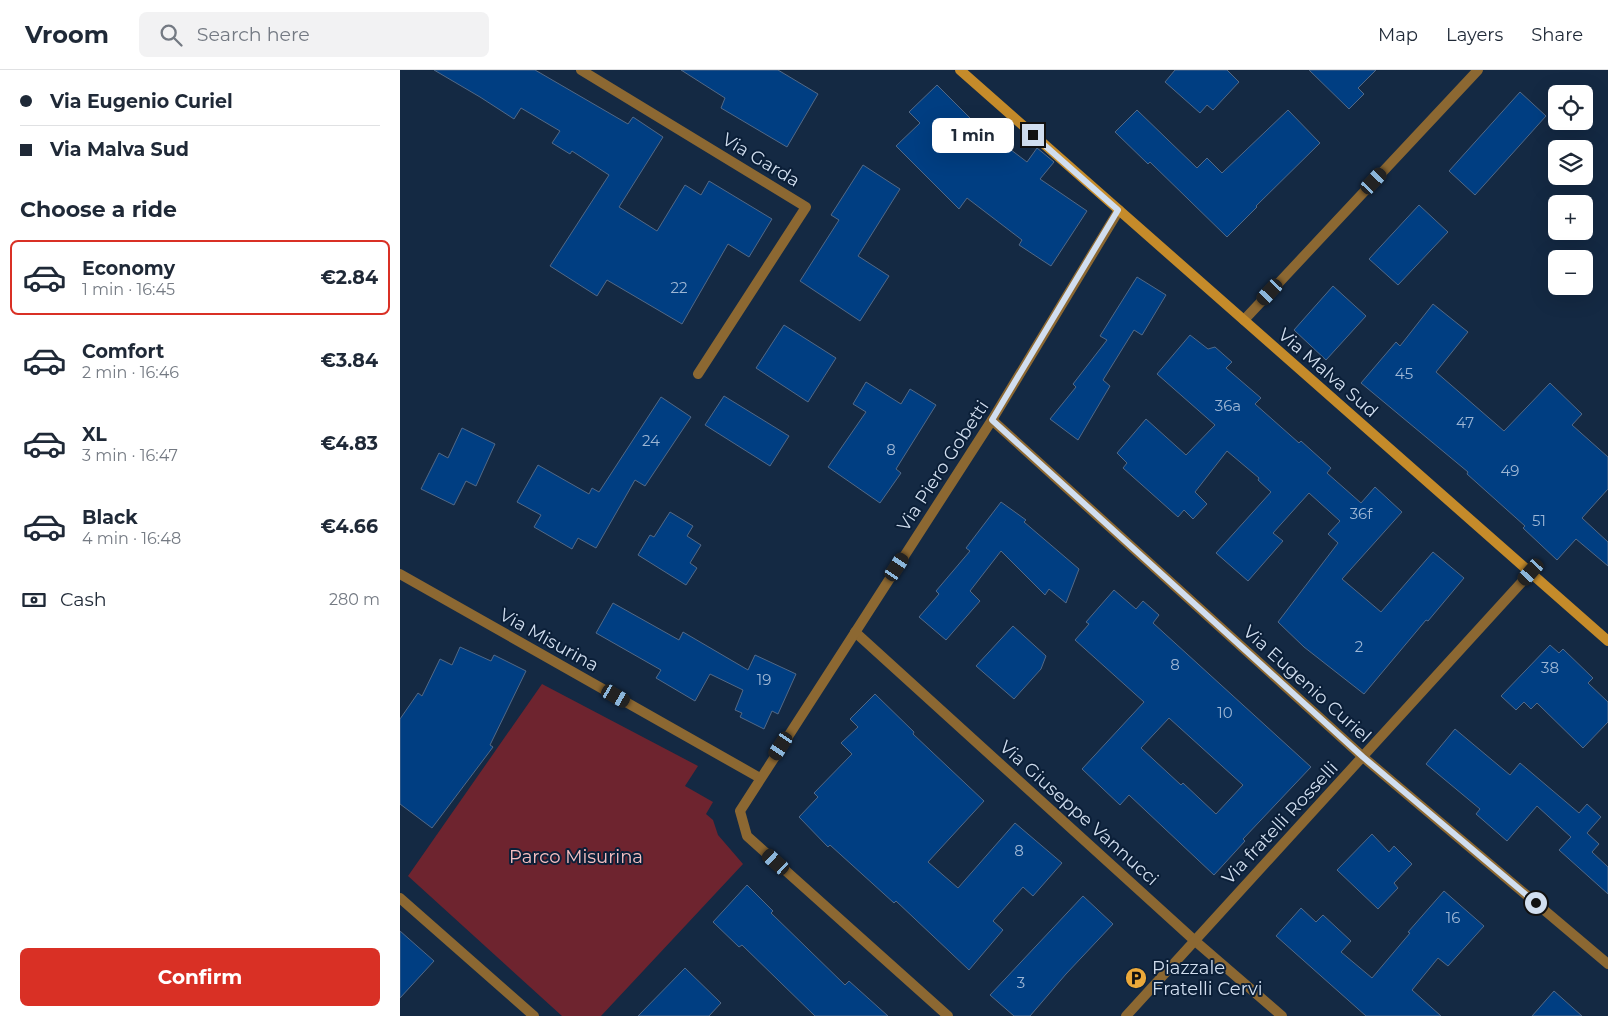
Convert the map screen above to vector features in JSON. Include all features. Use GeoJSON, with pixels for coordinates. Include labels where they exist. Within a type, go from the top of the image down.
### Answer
{"type":"FeatureCollection","features":[{"type":"Feature","properties":{"kind":"street","name":"Via Garda"},"geometry":{"type":"LineString","coordinates":[[581,70],[806,207],[698,374]]}},
{"type":"Feature","properties":{"kind":"street","name":"Via Malva Sud"},"geometry":{"type":"LineString","coordinates":[[960,70],[1608,640]]}},
{"type":"Feature","properties":{"kind":"street"},"geometry":{"type":"LineString","coordinates":[[1244,320],[1478,70]]}},
{"type":"Feature","properties":{"kind":"street","name":"Via Piero Gobetti"},"geometry":{"type":"LineString","coordinates":[[948,1016],[747,836],[740,811],[992,420],[1118,210]]}},
{"type":"Feature","properties":{"kind":"street","name":"Via Eugenio Curiel"},"geometry":{"type":"LineString","coordinates":[[992,420],[1363,757],[1608,964]]}},
{"type":"Feature","properties":{"kind":"street","name":"Via fratelli Rosselli"},"geometry":{"type":"LineString","coordinates":[[1194,940],[1531,572]]}},
{"type":"Feature","properties":{"kind":"street","name":"Via Misurina"},"geometry":{"type":"LineString","coordinates":[[400,574],[760,778]]}},
{"type":"Feature","properties":{"kind":"street","name":"Via Giuseppe Vannucci"},"geometry":{"type":"LineString","coordinates":[[855,632],[1194,940],[1282,1016]]}},
{"type":"Feature","properties":{"kind":"street"},"geometry":{"type":"LineString","coordinates":[[400,898],[534,1016]]}},
{"type":"Feature","properties":{"kind":"street"},"geometry":{"type":"LineString","coordinates":[[1126,1016],[1194,940]]}},
{"type":"Feature","properties":{"kind":"green space","name":"Parco Misurina"},"geometry":{"type":"Polygon","coordinates":[[[542,684],[698,766],[685,786],[713,802],[706,814],[713,820],[718,835],[743,864],[601,1016],[562,1016],[408,876],[542,684]]]}},
{"type":"Feature","properties":{"kind":"building"},"geometry":{"type":"Polygon","coordinates":[[[434,70],[535,70],[628,124],[633,117],[663,137],[619,207],[657,231],[685,185],[701,195],[709,181],[772,219],[749,257],[728,244],[682,324],[607,280],[597,296],[550,266],[609,175],[572,151],[570,154],[552,143],[560,131],[521,108],[514,119],[434,70]]]}},
{"type":"Feature","properties":{"kind":"building"},"geometry":{"type":"Polygon","coordinates":[[[681,70],[778,70],[818,94],[787,147],[721,108],[725,98],[681,70]]]}},
{"type":"Feature","properties":{"kind":"building"},"geometry":{"type":"Polygon","coordinates":[[[1175,70],[1227,70],[1239,82],[1213,110],[1207,105],[1200,113],[1165,82],[1175,70]]]}},
{"type":"Feature","properties":{"kind":"building"},"geometry":{"type":"Polygon","coordinates":[[[1309,70],[1376,70],[1358,88],[1364,94],[1349,109],[1309,70]]]}},
{"type":"Feature","properties":{"kind":"building"},"geometry":{"type":"Polygon","coordinates":[[[937,85],[992,140],[994,137],[1027,162],[1037,148],[1054,162],[1040,179],[1087,211],[1051,266],[1019,245],[1022,240],[967,198],[959,209],[896,146],[920,123],[909,112],[937,85]]]}},
{"type":"Feature","properties":{"kind":"building"},"geometry":{"type":"Polygon","coordinates":[[[1520,92],[1546,116],[1475,195],[1449,171],[1520,92]]]}},
{"type":"Feature","properties":{"kind":"building"},"geometry":{"type":"Polygon","coordinates":[[[1137,110],[1197,168],[1207,158],[1222,173],[1288,110],[1320,143],[1227,237],[1150,162],[1148,164],[1115,132],[1137,110]]]}},
{"type":"Feature","properties":{"kind":"building"},"geometry":{"type":"Polygon","coordinates":[[[863,165],[900,189],[858,256],[889,276],[860,321],[800,281],[839,220],[831,215],[863,165]]]}},
{"type":"Feature","properties":{"kind":"building"},"geometry":{"type":"Polygon","coordinates":[[[1419,205],[1448,232],[1398,285],[1369,259],[1419,205]]]}},
{"type":"Feature","properties":{"kind":"building"},"geometry":{"type":"Polygon","coordinates":[[[1137,277],[1166,295],[1142,335],[1134,330],[1103,380],[1110,386],[1078,440],[1050,419],[1076,387],[1073,384],[1107,340],[1100,336],[1137,277]]]}},
{"type":"Feature","properties":{"kind":"building"},"geometry":{"type":"Polygon","coordinates":[[[1333,286],[1366,316],[1326,360],[1294,330],[1333,286]]]}},
{"type":"Feature","properties":{"kind":"building"},"geometry":{"type":"Polygon","coordinates":[[[1433,304],[1468,332],[1436,372],[1504,431],[1550,383],[1582,414],[1572,425],[1608,457],[1608,489],[1582,518],[1608,542],[1608,566],[1576,539],[1557,560],[1523,528],[1525,526],[1467,474],[1468,472],[1361,383],[1396,342],[1400,346],[1433,304]]]}},
{"type":"Feature","properties":{"kind":"building"},"geometry":{"type":"Polygon","coordinates":[[[784,325],[836,358],[808,402],[756,368],[784,325]]]}},
{"type":"Feature","properties":{"kind":"building"},"geometry":{"type":"Polygon","coordinates":[[[1190,335],[1208,349],[1215,347],[1232,362],[1226,368],[1261,398],[1255,404],[1331,468],[1327,473],[1361,503],[1375,487],[1402,512],[1342,579],[1381,612],[1433,552],[1464,578],[1364,694],[1304,647],[1278,622],[1338,543],[1328,534],[1340,521],[1309,493],[1273,533],[1283,541],[1248,581],[1216,553],[1271,492],[1258,480],[1259,478],[1227,451],[1195,492],[1207,504],[1193,519],[1184,510],[1178,517],[1123,468],[1127,463],[1117,453],[1146,419],[1186,455],[1215,425],[1157,374],[1190,335]]]}},
{"type":"Feature","properties":{"kind":"building"},"geometry":{"type":"Polygon","coordinates":[[[866,382],[901,404],[910,389],[936,405],[896,469],[901,473],[880,503],[828,467],[866,412],[853,404],[866,382]]]}},
{"type":"Feature","properties":{"kind":"building"},"geometry":{"type":"Polygon","coordinates":[[[724,396],[789,436],[770,466],[705,425],[724,396]]]}},
{"type":"Feature","properties":{"kind":"building"},"geometry":{"type":"Polygon","coordinates":[[[661,397],[691,417],[645,486],[635,480],[596,548],[578,538],[572,549],[534,527],[541,515],[517,502],[538,465],[589,494],[592,488],[599,492],[661,397]]]}},
{"type":"Feature","properties":{"kind":"building"},"geometry":{"type":"Polygon","coordinates":[[[462,428],[495,444],[476,486],[466,481],[454,505],[421,489],[439,453],[448,458],[462,428]]]}},
{"type":"Feature","properties":{"kind":"building"},"geometry":{"type":"Polygon","coordinates":[[[1001,502],[1026,520],[1024,522],[1079,569],[1066,603],[1049,589],[1045,595],[1001,551],[970,591],[980,601],[946,640],[919,617],[939,594],[936,591],[970,551],[966,548],[1001,502]]]}},
{"type":"Feature","properties":{"kind":"building"},"geometry":{"type":"Polygon","coordinates":[[[670,512],[693,526],[687,536],[701,545],[690,563],[697,568],[686,585],[638,555],[650,535],[654,537],[670,512]]]}},
{"type":"Feature","properties":{"kind":"building"},"geometry":{"type":"Polygon","coordinates":[[[1114,590],[1136,609],[1143,601],[1159,615],[1153,623],[1311,767],[1243,839],[1245,841],[1214,875],[1129,795],[1120,805],[1082,769],[1144,702],[1075,640],[1089,624],[1086,622],[1114,590]],[[1169,718],[1141,748],[1216,814],[1243,785],[1169,718]]]}},
{"type":"Feature","properties":{"kind":"building"},"geometry":{"type":"Polygon","coordinates":[[[613,603],[679,640],[683,632],[748,670],[755,655],[796,674],[778,714],[772,711],[764,729],[740,717],[742,713],[735,710],[743,690],[710,674],[695,701],[656,678],[661,670],[596,633],[613,603]]]}},
{"type":"Feature","properties":{"kind":"building"},"geometry":{"type":"Polygon","coordinates":[[[1013,626],[1046,656],[1041,669],[1014,699],[976,666],[1013,626]]]}},
{"type":"Feature","properties":{"kind":"building"},"geometry":{"type":"Polygon","coordinates":[[[1550,645],[1559,653],[1563,649],[1593,678],[1588,683],[1608,702],[1608,722],[1583,748],[1537,703],[1531,709],[1524,702],[1516,710],[1501,696],[1550,645]]]}},
{"type":"Feature","properties":{"kind":"building"},"geometry":{"type":"Polygon","coordinates":[[[460,647],[491,661],[494,655],[526,671],[490,745],[493,747],[432,828],[400,804],[400,719],[418,693],[422,696],[440,659],[452,665],[460,647]]]}},
{"type":"Feature","properties":{"kind":"building"},"geometry":{"type":"Polygon","coordinates":[[[875,694],[914,732],[913,734],[984,801],[928,862],[958,888],[1015,823],[1062,863],[1033,896],[1023,887],[993,921],[1003,930],[969,970],[896,901],[894,903],[830,845],[828,847],[799,817],[818,797],[814,793],[852,754],[841,743],[858,727],[850,719],[875,694]]]}},
{"type":"Feature","properties":{"kind":"building"},"geometry":{"type":"Polygon","coordinates":[[[1455,729],[1510,775],[1520,763],[1579,813],[1587,804],[1601,817],[1587,833],[1599,844],[1592,852],[1608,867],[1608,894],[1559,850],[1571,837],[1537,806],[1507,841],[1476,814],[1480,809],[1426,764],[1455,729]]]}},
{"type":"Feature","properties":{"kind":"building"},"geometry":{"type":"Polygon","coordinates":[[[1372,834],[1389,852],[1394,846],[1412,864],[1394,883],[1398,888],[1378,909],[1337,870],[1372,834]]]}},
{"type":"Feature","properties":{"kind":"building"},"geometry":{"type":"Polygon","coordinates":[[[747,885],[773,911],[771,913],[845,985],[849,981],[888,1016],[815,1016],[742,945],[739,947],[713,922],[747,885]]]}},
{"type":"Feature","properties":{"kind":"building"},"geometry":{"type":"Polygon","coordinates":[[[1444,891],[1484,926],[1448,966],[1438,958],[1412,990],[1441,1016],[1366,1016],[1276,936],[1301,908],[1316,922],[1323,915],[1351,941],[1341,952],[1372,978],[1410,933],[1408,932],[1444,891]]]}},
{"type":"Feature","properties":{"kind":"building"},"geometry":{"type":"Polygon","coordinates":[[[1083,896],[1113,924],[1030,1016],[1014,1016],[990,995],[1083,896]]]}},
{"type":"Feature","properties":{"kind":"building"},"geometry":{"type":"Polygon","coordinates":[[[400,931],[434,961],[400,998],[400,931]]]}},
{"type":"Feature","properties":{"kind":"building"},"geometry":{"type":"Polygon","coordinates":[[[685,968],[721,1003],[709,1016],[638,1016],[685,968]]]}},
{"type":"Feature","properties":{"kind":"building"},"geometry":{"type":"Polygon","coordinates":[[[1554,991],[1582,1016],[1532,1016],[1554,991]]]}},
{"type":"Feature","properties":{"kind":"place","name":"Piazzale Fratelli Cervi"},"geometry":{"type":"Point","coordinates":[1136,978]}},
{"type":"Feature","properties":{"kind":"route"},"geometry":{"type":"LineString","coordinates":[[1033,135],[1118,210],[992,420],[1363,757],[1536,903]]}}]}
